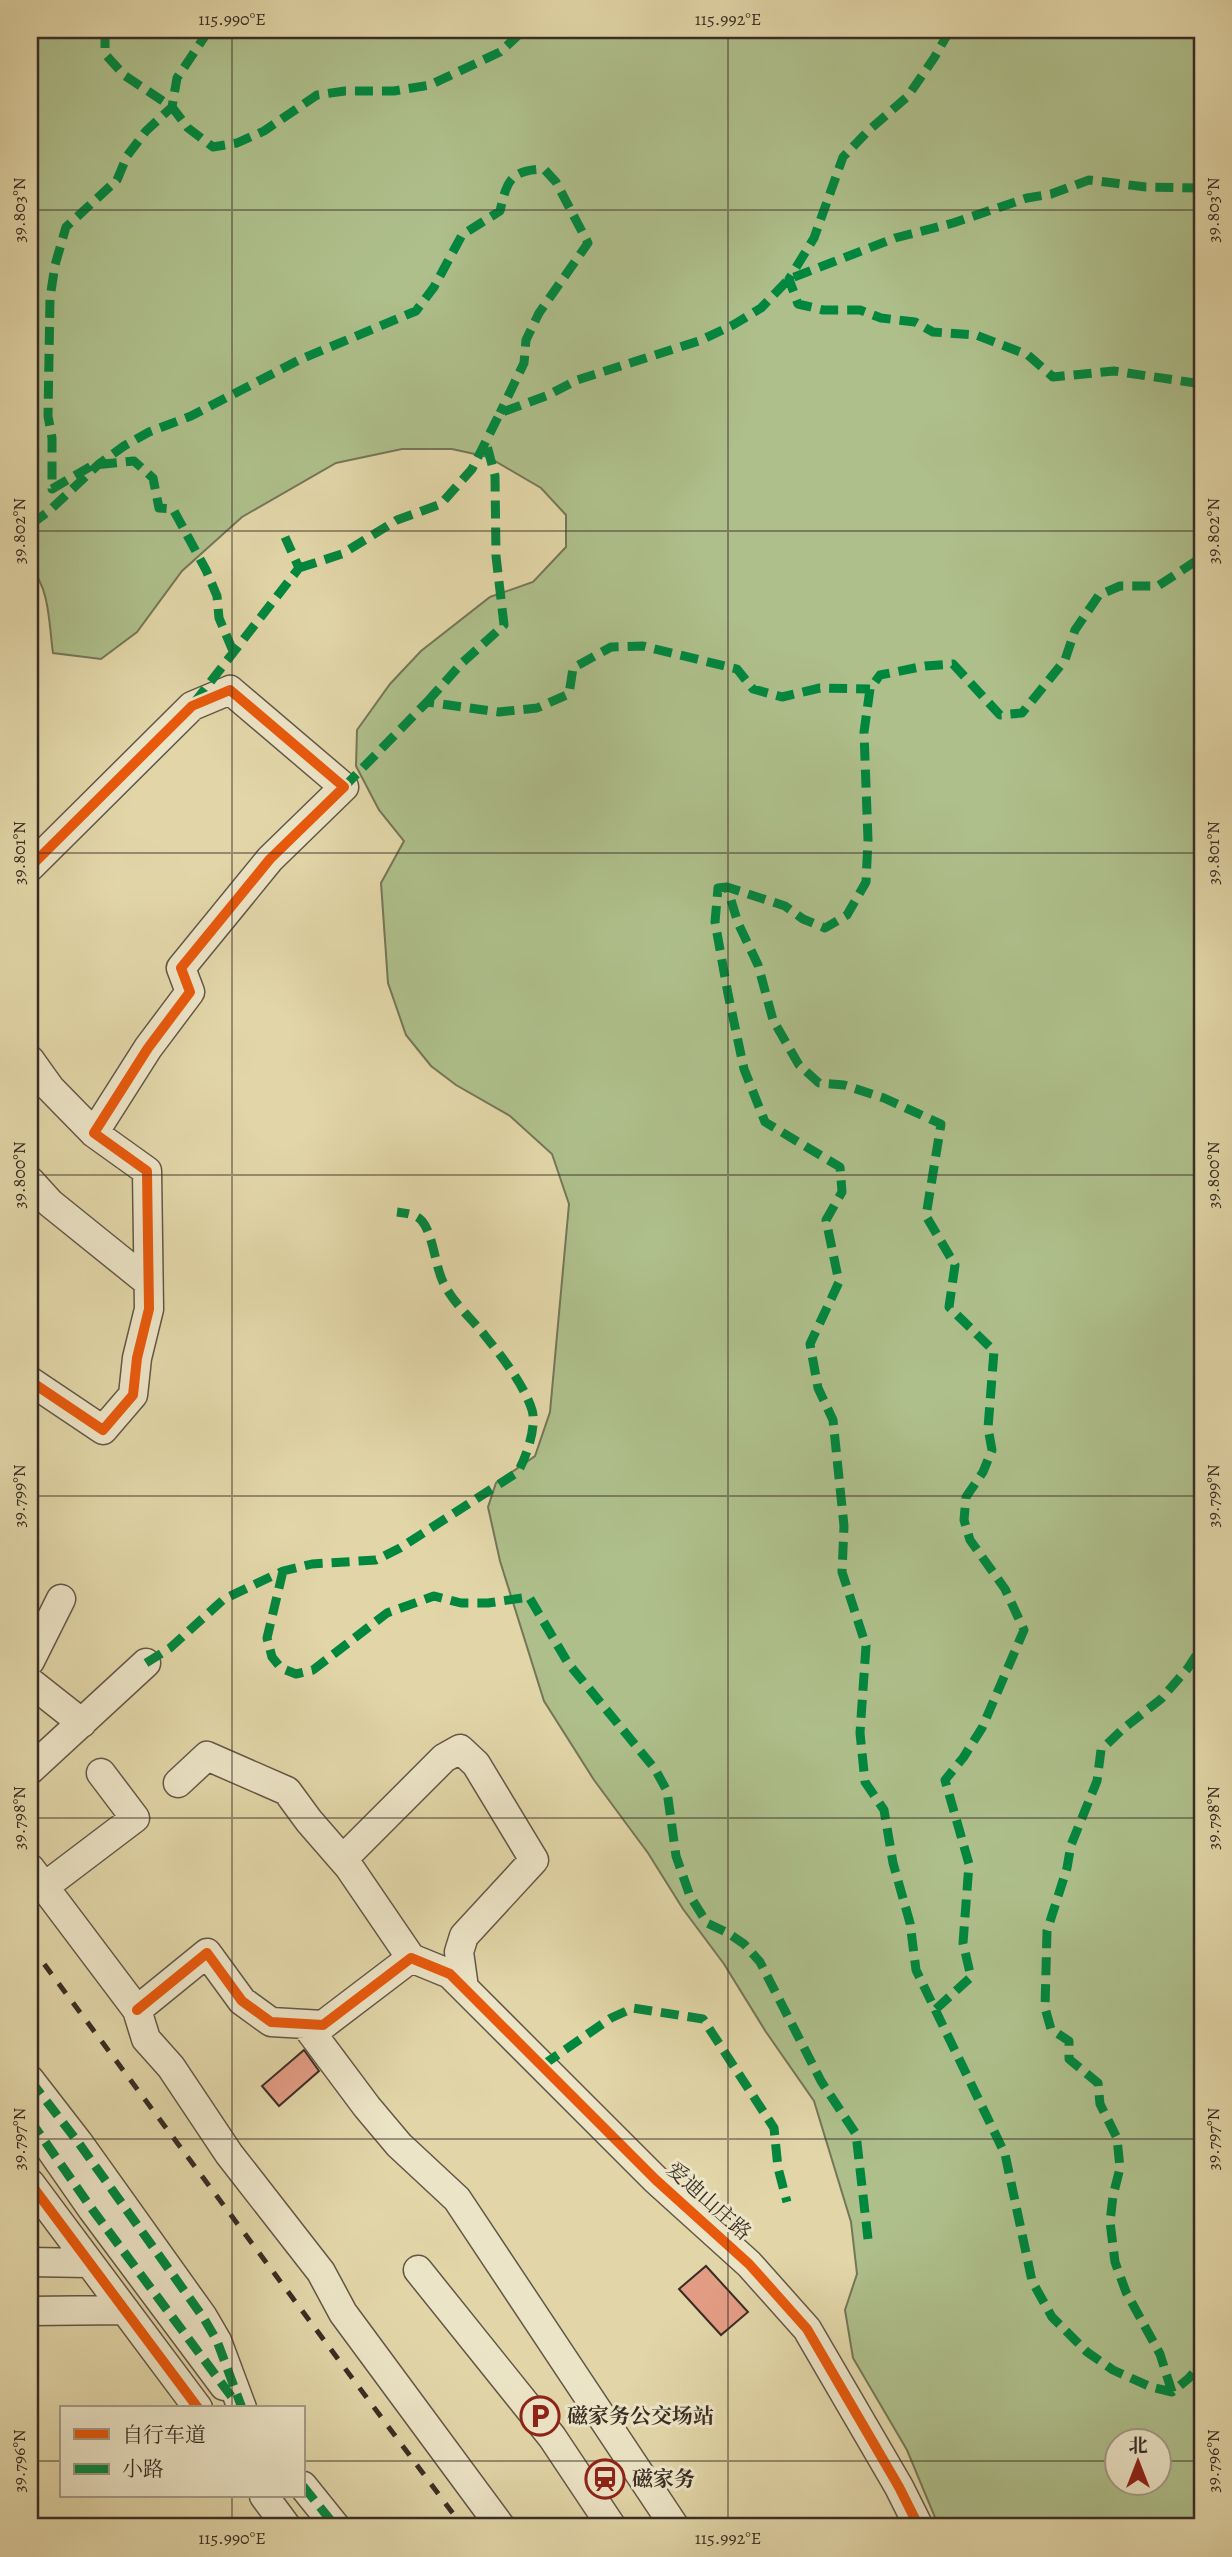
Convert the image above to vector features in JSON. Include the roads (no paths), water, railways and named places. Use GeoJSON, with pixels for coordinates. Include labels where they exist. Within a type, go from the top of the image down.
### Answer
{"type":"FeatureCollection","features":[{"type":"Feature","properties":{"kind":"street"},"geometry":{"type":"LineString","coordinates":[[30,867],[192,706],[230,690],[344,787],[270,859],[181,968],[190,992],[148,1048],[94,1133]]}},
{"type":"Feature","properties":{"kind":"street"},"geometry":{"type":"LineString","coordinates":[[30,1060],[50,1088],[94,1133],[147,1171],[149,1309],[133,1395],[103,1430],[30,1381]]}},
{"type":"Feature","properties":{"kind":"street"},"geometry":{"type":"LineString","coordinates":[[30,1181],[50,1203],[148,1282]]}},
{"type":"Feature","properties":{"kind":"street"},"geometry":{"type":"LineString","coordinates":[[30,1661],[61,1599]]}},
{"type":"Feature","properties":{"kind":"street"},"geometry":{"type":"LineString","coordinates":[[30,1770],[146,1663]]}},
{"type":"Feature","properties":{"kind":"street"},"geometry":{"type":"LineString","coordinates":[[30,1682],[82,1723]]}},
{"type":"Feature","properties":{"kind":"street"},"geometry":{"type":"LineString","coordinates":[[343,1859],[444,1758],[460,1749],[476,1764],[534,1860],[464,1936],[459,1952],[464,1988]]}},
{"type":"Feature","properties":{"kind":"street"},"geometry":{"type":"LineString","coordinates":[[137,2010],[207,1953],[242,2001],[271,2022],[323,2025],[411,1958],[343,1859],[287,1791],[252,1774],[220,1764],[207,1756],[178,1783]]}},
{"type":"Feature","properties":{"kind":"street"},"geometry":{"type":"LineString","coordinates":[[101,1773],[135,1818],[37,1878],[137,2010],[146,2039],[171,2067],[229,2154],[321,2272],[343,2313],[501,2527]]}},
{"type":"Feature","properties":{"kind":"street","name":"爱迪山庄路"},"geometry":{"type":"LineString","coordinates":[[411,1958],[450,1974],[656,2180],[749,2264],[807,2329],[899,2487],[919,2527]]}},
{"type":"Feature","properties":{"kind":"street"},"geometry":{"type":"LineString","coordinates":[[305,2024],[399,2145],[457,2199],[675,2527]]}},
{"type":"Feature","properties":{"kind":"street"},"geometry":{"type":"LineString","coordinates":[[30,2080],[204,2317],[217,2341],[240,2406]]}},
{"type":"Feature","properties":{"kind":"street"},"geometry":{"type":"LineString","coordinates":[[30,2120],[92,2209],[240,2406]]}},
{"type":"Feature","properties":{"kind":"street"},"geometry":{"type":"LineString","coordinates":[[30,2183],[197,2406]]}},
{"type":"Feature","properties":{"kind":"street"},"geometry":{"type":"LineString","coordinates":[[30,2262],[89,2263]]}},
{"type":"Feature","properties":{"kind":"street"},"geometry":{"type":"LineString","coordinates":[[418,2270],[552,2437],[612,2527]]}},
{"type":"Feature","properties":{"kind":"street"},"geometry":{"type":"LineString","coordinates":[[30,2311],[125,2310]]}},
{"type":"Feature","properties":{"kind":"street"},"geometry":{"type":"LineString","coordinates":[[304,2487],[336,2527]]}},
{"type":"Feature","properties":{"kind":"street"},"geometry":{"type":"LineString","coordinates":[[265,2498],[287,2527]]}},
{"type":"Feature","properties":{"kind":"railway"},"geometry":{"type":"LineString","coordinates":[[30,1945],[463,2527]]}},
{"type":"Feature","properties":{"kind":"place","name":"磁家务公交场站"},"geometry":{"type":"Point","coordinates":[540,2416]}},
{"type":"Feature","properties":{"kind":"place","name":"磁家务"},"geometry":{"type":"Point","coordinates":[605,2479]}}]}
